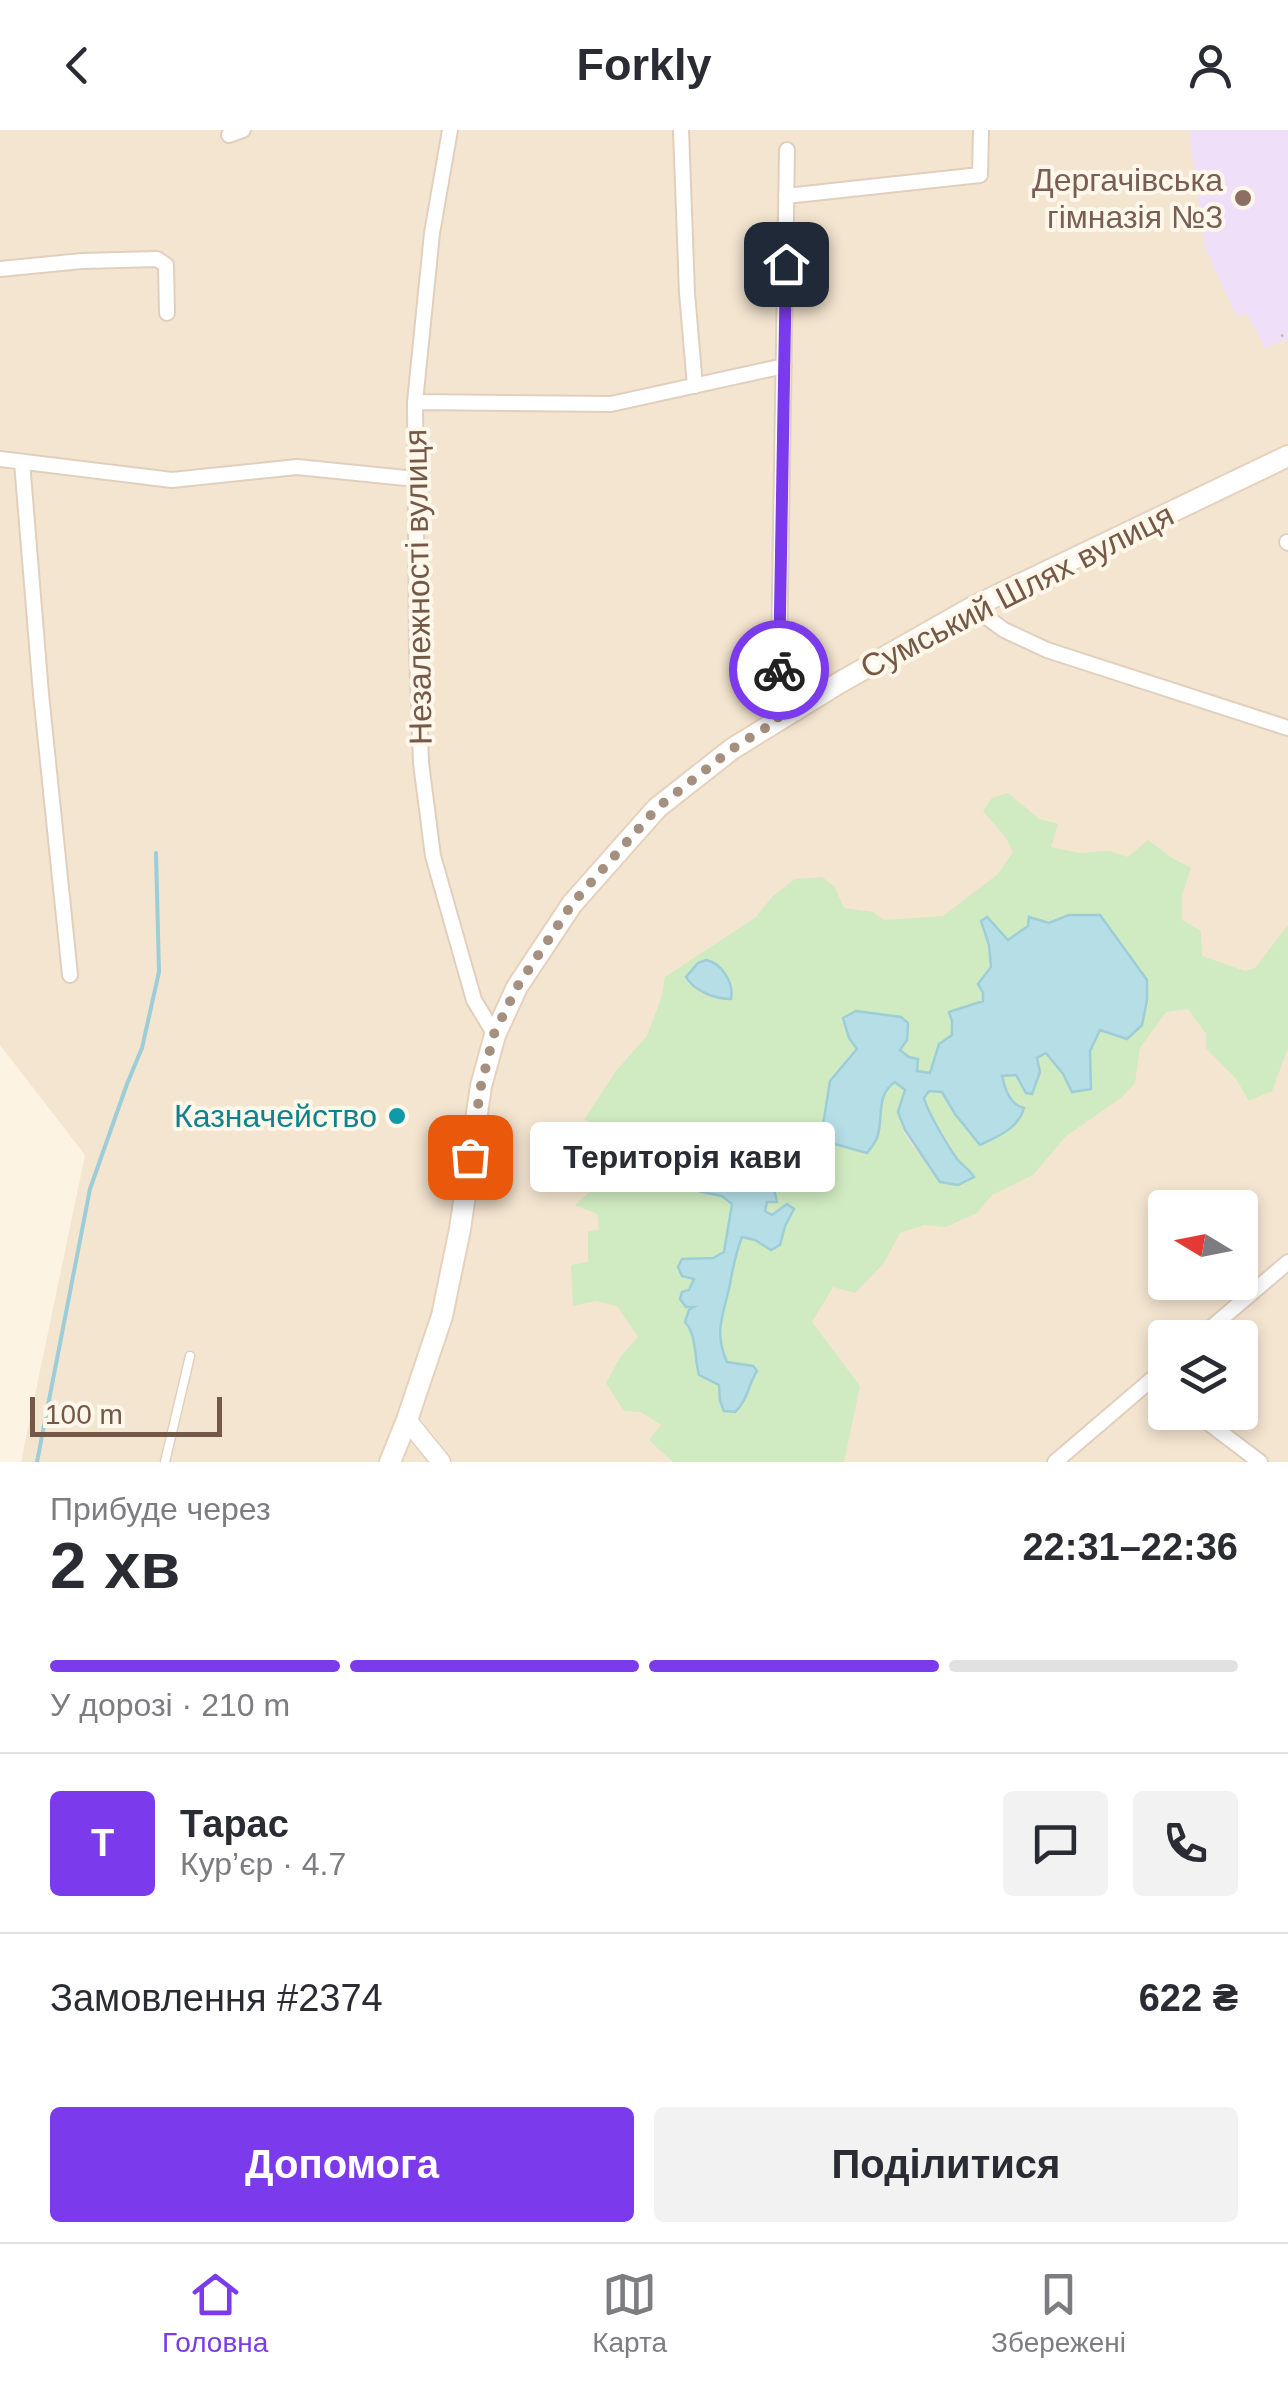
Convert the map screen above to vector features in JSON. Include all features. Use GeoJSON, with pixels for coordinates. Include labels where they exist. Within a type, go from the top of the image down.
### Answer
{"type":"FeatureCollection","features":[{"type":"Feature","properties":{"kind":"main road","name":"Сумський Шлях вулиця"},"geometry":{"type":"LineString","coordinates":[[390,1462],[442,1316],[460,1228],[481,1086],[494,1034],[517,987],[572,904],[657,808],[732,749],[973,607],[1288,456]]}},
{"type":"Feature","properties":{"kind":"street","name":"Незалежності вулиця"},"geometry":{"type":"LineString","coordinates":[[450,130],[432,234],[415,402],[421,763],[432,856],[474,1000],[494,1034]]}},
{"type":"Feature","properties":{"kind":"street"},"geometry":{"type":"LineString","coordinates":[[681,130],[695,386]]}},
{"type":"Feature","properties":{"kind":"street"},"geometry":{"type":"LineString","coordinates":[[786,196],[980,175],[981,130]]}},
{"type":"Feature","properties":{"kind":"street"},"geometry":{"type":"LineString","coordinates":[[778,720],[786,150]]}},
{"type":"Feature","properties":{"kind":"street"},"geometry":{"type":"LineString","coordinates":[[0,269],[158,258],[166,265],[166,314]]}},
{"type":"Feature","properties":{"kind":"street"},"geometry":{"type":"LineString","coordinates":[[415,402],[611,404],[784,366]]}},
{"type":"Feature","properties":{"kind":"street"},"geometry":{"type":"LineString","coordinates":[[0,458],[172,480],[297,467],[416,478]]}},
{"type":"Feature","properties":{"kind":"street"},"geometry":{"type":"LineString","coordinates":[[22,462],[70,974]]}},
{"type":"Feature","properties":{"kind":"street"},"geometry":{"type":"LineString","coordinates":[[973,607],[1004,630],[1047,650],[1288,728]]}},
{"type":"Feature","properties":{"kind":"street"},"geometry":{"type":"LineString","coordinates":[[1220,1320],[1288,1262]]}},
{"type":"Feature","properties":{"kind":"street"},"geometry":{"type":"LineString","coordinates":[[1054,1462],[1148,1388]]}},
{"type":"Feature","properties":{"kind":"street"},"geometry":{"type":"LineString","coordinates":[[407,1420],[441,1462]]}},
{"type":"Feature","properties":{"kind":"street"},"geometry":{"type":"LineString","coordinates":[[1218,1430],[1260,1462]]}},
{"type":"Feature","properties":{"kind":"lane"},"geometry":{"type":"LineString","coordinates":[[165,1462],[190,1356]]}},
{"type":"Feature","properties":{"kind":"path"},"geometry":{"type":"LineString","coordinates":[[1280,336],[1288,333]]}},
{"type":"Feature","properties":{"kind":"shaded area"},"geometry":{"type":"Polygon","coordinates":[[[0,130],[1288,130],[1288,1462],[21,1462],[85,1155],[0,1045],[0,130]]]}},
{"type":"Feature","properties":{"kind":"shaded area","name":"Дергачівська гімназія №3"},"geometry":{"type":"Polygon","coordinates":[[[1189,130],[1288,130],[1288,339],[1265,348],[1247,313],[1237,317],[1205,248],[1189,130]]]}},
{"type":"Feature","properties":{"kind":"green space"},"geometry":{"type":"Polygon","coordinates":[[[1008,793],[1039,819],[1058,824],[1051,847],[1079,853],[1109,851],[1128,857],[1148,840],[1191,868],[1182,895],[1182,920],[1201,931],[1202,956],[1245,971],[1255,968],[1288,925],[1288,1048],[1272,1091],[1249,1101],[1236,1079],[1206,1048],[1206,1034],[1188,1009],[1166,1012],[1140,1048],[1135,1083],[1121,1098],[1066,1136],[1033,1175],[992,1195],[977,1213],[946,1227],[924,1225],[900,1233],[884,1263],[855,1293],[833,1287],[812,1322],[860,1386],[844,1462],[673,1462],[649,1440],[661,1425],[641,1412],[624,1411],[606,1383],[621,1356],[638,1337],[617,1306],[595,1301],[573,1306],[571,1265],[588,1262],[588,1231],[599,1230],[597,1214],[575,1205],[615,1177],[621,1166],[644,1166],[644,1138],[584,1120],[616,1071],[647,1036],[665,977],[756,917],[773,896],[795,879],[822,877],[834,886],[844,908],[873,912],[884,920],[943,916],[998,874],[1013,852],[983,811],[992,798],[1008,793]],[[1069,915],[1008,940],[994,927],[982,926],[990,946],[983,1001],[949,1012],[952,1036],[939,1044],[930,1073],[916,1071],[909,1057],[899,1050],[901,1017],[856,1011],[857,1049],[845,1061],[824,1141],[868,1153],[877,1138],[882,1101],[895,1082],[905,1090],[899,1115],[913,1147],[958,1185],[974,1177],[960,1163],[926,1110],[924,1098],[929,1091],[942,1092],[969,1134],[1024,1108],[1012,1100],[1002,1076],[1016,1075],[1026,1093],[1037,1058],[1047,1053],[1072,1091],[1090,1089],[1090,1051],[1100,1029],[1127,1039],[1069,915]],[[761,1147],[738,1153],[746,1157],[744,1169],[703,1192],[722,1196],[733,1204],[724,1252],[713,1258],[683,1259],[678,1267],[682,1276],[694,1279],[689,1290],[682,1292],[695,1306],[694,1356],[719,1385],[720,1400],[735,1412],[745,1396],[753,1366],[727,1362],[721,1341],[738,1248],[742,1236],[770,1250],[780,1245],[794,1209],[772,1215],[764,1212],[767,1202],[776,1202],[774,1189],[760,1177],[761,1147]]]}},
{"type":"Feature","properties":{"kind":"water"},"geometry":{"type":"Polygon","coordinates":[[[1069,915],[1100,915],[1147,980],[1142,1025],[1127,1039],[1100,1030],[1090,1051],[1091,1089],[1072,1092],[1046,1053],[1037,1058],[1040,1072],[1032,1094],[1026,1093],[1016,1075],[1002,1076],[1012,1100],[1024,1108],[1012,1127],[980,1145],[942,1092],[929,1091],[924,1098],[933,1120],[957,1159],[974,1177],[958,1185],[940,1182],[905,1130],[898,1112],[905,1090],[895,1082],[882,1100],[879,1131],[867,1153],[824,1141],[830,1081],[857,1049],[843,1018],[856,1011],[901,1017],[908,1023],[907,1040],[900,1050],[918,1059],[917,1071],[930,1073],[939,1044],[952,1035],[949,1012],[983,1001],[978,984],[991,967],[981,921],[987,917],[1008,940],[1028,926],[1029,917],[1049,923],[1069,915]]]}},
{"type":"Feature","properties":{"kind":"water"},"geometry":{"type":"Polygon","coordinates":[[[706,960],[726,975],[731,999],[706,993],[686,977],[706,960]]]}},
{"type":"Feature","properties":{"kind":"water"},"geometry":{"type":"Polygon","coordinates":[[[755,1143],[761,1147],[760,1177],[774,1189],[777,1202],[767,1202],[765,1211],[772,1215],[787,1204],[794,1209],[780,1245],[771,1250],[742,1237],[723,1314],[721,1341],[727,1362],[753,1366],[757,1371],[735,1412],[724,1411],[719,1385],[699,1375],[693,1340],[685,1322],[694,1307],[686,1307],[680,1299],[694,1279],[682,1276],[678,1267],[682,1259],[713,1258],[724,1252],[732,1204],[722,1196],[701,1192],[712,1176],[741,1171],[748,1163],[737,1152],[755,1143]]]}},
{"type":"Feature","properties":{"kind":"waterway"},"geometry":{"type":"LineString","coordinates":[[37,1462],[90,1189],[142,1048],[159,972],[156,853]]}},
{"type":"Feature","properties":{"kind":"way so far"},"geometry":{"type":"LineString","coordinates":[[470,1157],[494,1034],[517,987],[572,904],[657,808],[732,749],[778,720],[779,670]]}},
{"type":"Feature","properties":{"kind":"place","name":"Дергачівська гімназія №3"},"geometry":{"type":"Point","coordinates":[1243,198]}},
{"type":"Feature","properties":{"kind":"place","name":"Казначейство"},"geometry":{"type":"Point","coordinates":[397,1116]}},
{"type":"Feature","properties":{"kind":"place","name":"Територія кави"},"geometry":{"type":"Point","coordinates":[470,1157]}},
{"type":"Feature","properties":{"kind":"route"},"geometry":{"type":"LineString","coordinates":[[779,670],[786,264]]}}]}
